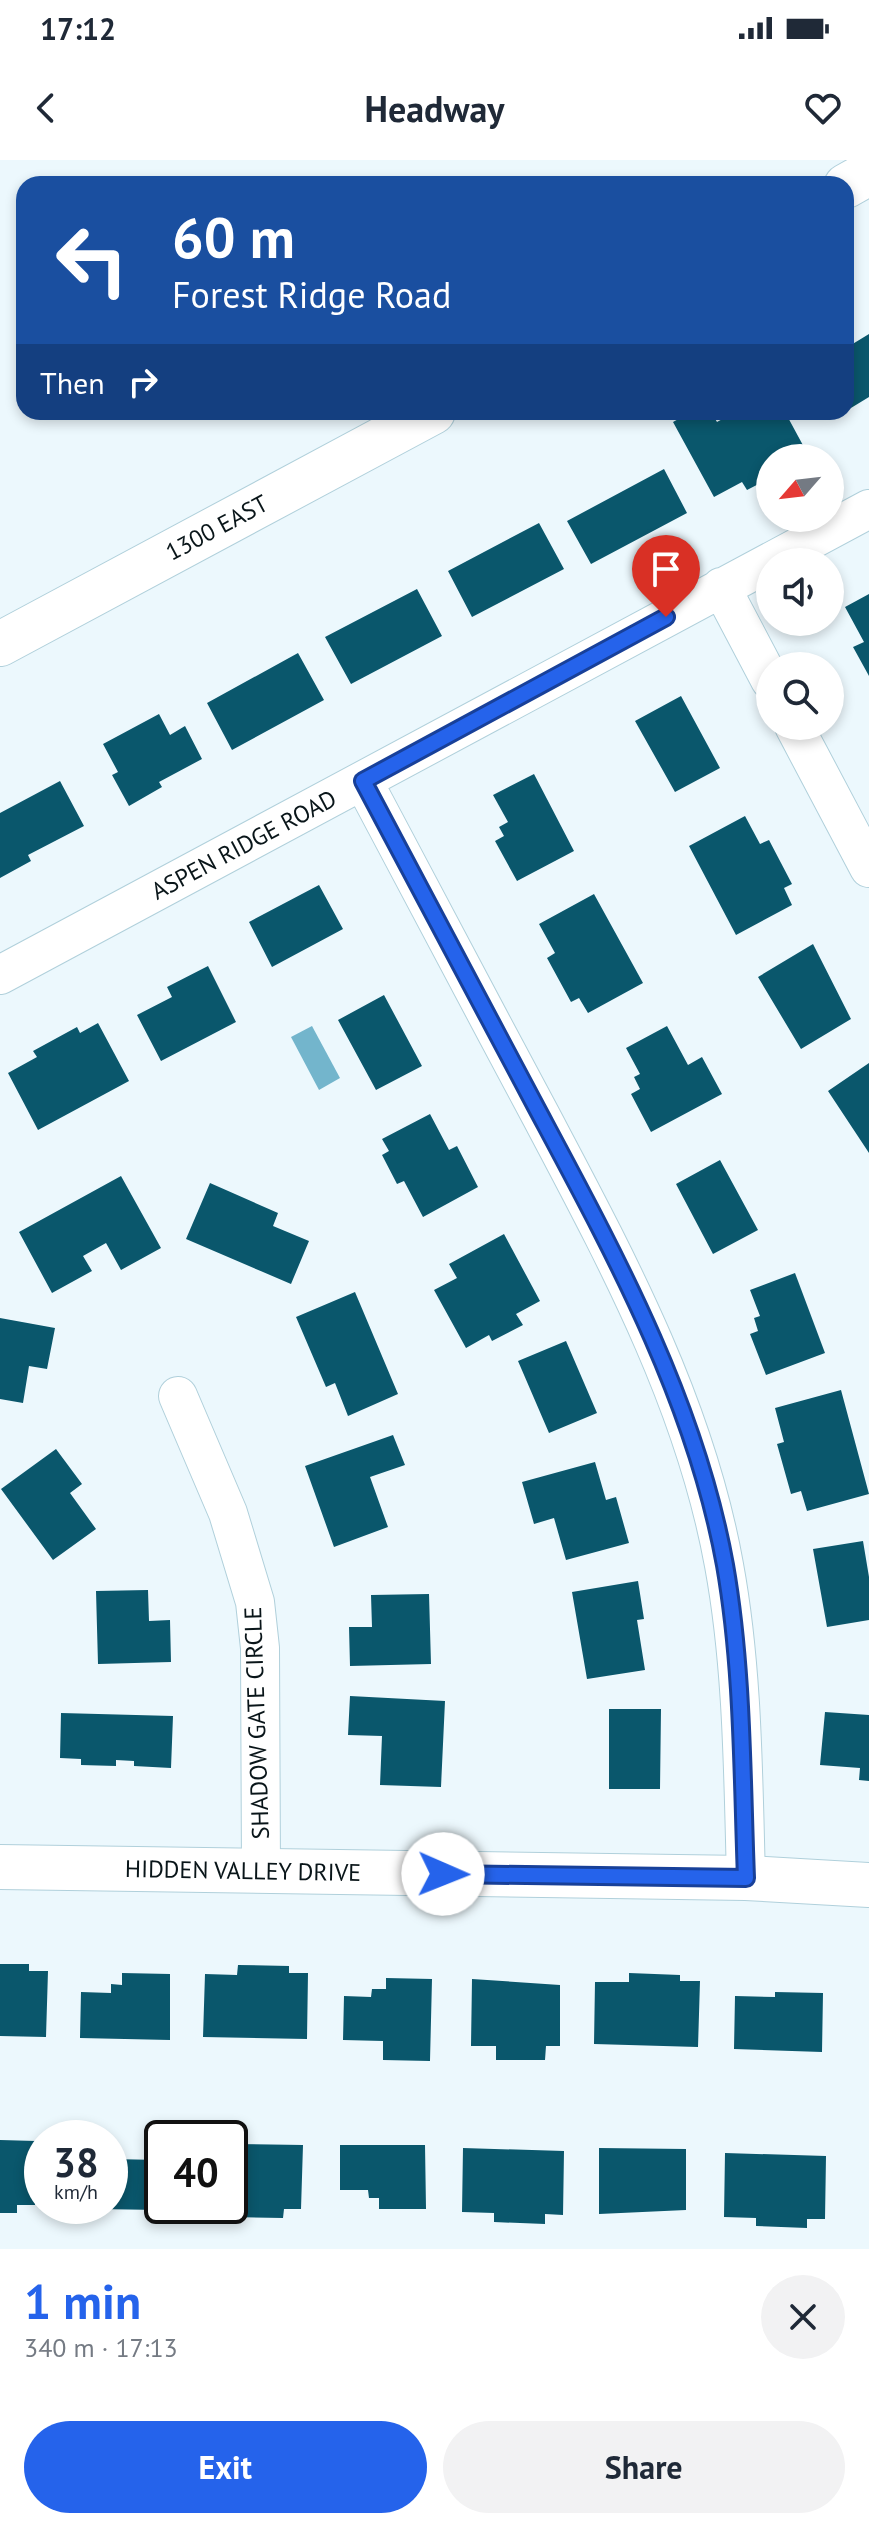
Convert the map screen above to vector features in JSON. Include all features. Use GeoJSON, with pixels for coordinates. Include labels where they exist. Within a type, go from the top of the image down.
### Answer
{"type":"FeatureCollection","features":[{"type":"Feature","properties":{"kind":"street","name":"1300 EAST"},"geometry":{"type":"LineString","coordinates":[[0,644],[418,420]]}},
{"type":"Feature","properties":{"kind":"street","name":"ASPEN RIDGE ROAD"},"geometry":{"type":"LineString","coordinates":[[0,975],[869,509]]}},
{"type":"Feature","properties":{"kind":"street"},"geometry":{"type":"LineString","coordinates":[[721,587],[756,653]]}},
{"type":"Feature","properties":{"kind":"street"},"geometry":{"type":"LineString","coordinates":[[801,740],[869,868]]}},
{"type":"Feature","properties":{"kind":"street"},"geometry":{"type":"LineString","coordinates":[[363,781],[607,1241],[657,1344],[696,1453],[724,1564],[739,1677],[746,1878]]}},
{"type":"Feature","properties":{"kind":"street","name":"SHADOW GATE CIRCLE"},"geometry":{"type":"LineString","coordinates":[[178,1396],[228,1513],[255,1602],[260,1648],[261,1872]]}},
{"type":"Feature","properties":{"kind":"street","name":"HIDDEN VALLEY DRIVE"},"geometry":{"type":"LineString","coordinates":[[0,1867],[746,1878],[869,1885]]}},
{"type":"Feature","properties":{"kind":"water"},"geometry":{"type":"Polygon","coordinates":[[[312,1026],[340,1078],[319,1090],[291,1037],[312,1026]]]}},
{"type":"Feature","properties":{"kind":"building"},"geometry":{"type":"Polygon","coordinates":[[[869,334],[869,397],[854,406],[854,343],[869,334]]]}},
{"type":"Feature","properties":{"kind":"building"},"geometry":{"type":"Polygon","coordinates":[[[789,420],[802,444],[756,444],[756,485],[747,490],[742,482],[714,497],[673,422],[789,420]]]}},
{"type":"Feature","properties":{"kind":"building"},"geometry":{"type":"Polygon","coordinates":[[[664,469],[687,513],[591,564],[567,521],[664,469]]]}},
{"type":"Feature","properties":{"kind":"building"},"geometry":{"type":"Polygon","coordinates":[[[539,523],[564,569],[472,617],[448,571],[539,523]]]}},
{"type":"Feature","properties":{"kind":"building"},"geometry":{"type":"Polygon","coordinates":[[[417,589],[442,636],[351,684],[325,637],[417,589]]]}},
{"type":"Feature","properties":{"kind":"building"},"geometry":{"type":"Polygon","coordinates":[[[869,594],[869,676],[853,647],[864,642],[845,607],[869,594]]]}},
{"type":"Feature","properties":{"kind":"building"},"geometry":{"type":"Polygon","coordinates":[[[298,653],[324,700],[232,750],[207,703],[298,653]]]}},
{"type":"Feature","properties":{"kind":"building"},"geometry":{"type":"Polygon","coordinates":[[[681,696],[720,768],[675,792],[635,721],[681,696]]]}},
{"type":"Feature","properties":{"kind":"building"},"geometry":{"type":"Polygon","coordinates":[[[159,714],[170,735],[185,726],[202,759],[159,782],[162,787],[129,806],[112,775],[118,772],[103,744],[159,714]]]}},
{"type":"Feature","properties":{"kind":"building"},"geometry":{"type":"Polygon","coordinates":[[[534,774],[574,851],[517,881],[495,841],[504,836],[499,827],[508,822],[493,795],[534,774]]]}},
{"type":"Feature","properties":{"kind":"building"},"geometry":{"type":"Polygon","coordinates":[[[60,781],[84,826],[28,855],[31,861],[0,878],[0,813],[60,781]]]}},
{"type":"Feature","properties":{"kind":"building"},"geometry":{"type":"Polygon","coordinates":[[[745,816],[760,844],[769,840],[792,884],[784,888],[792,905],[736,935],[689,846],[745,816]]]}},
{"type":"Feature","properties":{"kind":"building"},"geometry":{"type":"Polygon","coordinates":[[[319,885],[343,929],[272,967],[249,922],[319,885]]]}},
{"type":"Feature","properties":{"kind":"building"},"geometry":{"type":"Polygon","coordinates":[[[594,894],[643,983],[588,1013],[579,998],[571,1002],[547,958],[555,953],[539,924],[594,894]]]}},
{"type":"Feature","properties":{"kind":"building"},"geometry":{"type":"Polygon","coordinates":[[[813,944],[851,1019],[801,1049],[758,977],[813,944]]]}},
{"type":"Feature","properties":{"kind":"building"},"geometry":{"type":"Polygon","coordinates":[[[208,966],[236,1022],[161,1061],[137,1015],[172,997],[167,987],[208,966]]]}},
{"type":"Feature","properties":{"kind":"building"},"geometry":{"type":"Polygon","coordinates":[[[384,995],[422,1066],[376,1090],[338,1020],[384,995]]]}},
{"type":"Feature","properties":{"kind":"building"},"geometry":{"type":"Polygon","coordinates":[[[98,1023],[129,1081],[38,1130],[8,1073],[37,1057],[33,1051],[77,1027],[80,1033],[98,1023]]]}},
{"type":"Feature","properties":{"kind":"building"},"geometry":{"type":"Polygon","coordinates":[[[667,1026],[688,1065],[702,1057],[722,1094],[651,1132],[631,1094],[640,1089],[634,1077],[640,1074],[626,1048],[667,1026]]]}},
{"type":"Feature","properties":{"kind":"building"},"geometry":{"type":"Polygon","coordinates":[[[869,1063],[869,1153],[828,1091],[869,1063]]]}},
{"type":"Feature","properties":{"kind":"building"},"geometry":{"type":"Polygon","coordinates":[[[430,1114],[449,1150],[457,1146],[478,1187],[423,1217],[404,1181],[397,1184],[382,1155],[389,1151],[382,1139],[430,1114]]]}},
{"type":"Feature","properties":{"kind":"building"},"geometry":{"type":"Polygon","coordinates":[[[720,1160],[758,1230],[713,1254],[676,1184],[720,1160]]]}},
{"type":"Feature","properties":{"kind":"building"},"geometry":{"type":"Polygon","coordinates":[[[121,1176],[161,1248],[121,1270],[106,1243],[83,1256],[92,1271],[52,1293],[19,1232],[121,1176]]]}},
{"type":"Feature","properties":{"kind":"building"},"geometry":{"type":"Polygon","coordinates":[[[210,1183],[278,1213],[273,1226],[309,1241],[291,1284],[186,1239],[210,1183]]]}},
{"type":"Feature","properties":{"kind":"building"},"geometry":{"type":"Polygon","coordinates":[[[504,1234],[540,1301],[516,1314],[523,1325],[492,1341],[489,1335],[466,1348],[434,1290],[457,1278],[449,1264],[504,1234]]]}},
{"type":"Feature","properties":{"kind":"building"},"geometry":{"type":"Polygon","coordinates":[[[795,1273],[825,1353],[766,1375],[750,1334],[758,1331],[754,1318],[760,1316],[750,1290],[795,1273]]]}},
{"type":"Feature","properties":{"kind":"building"},"geometry":{"type":"Polygon","coordinates":[[[355,1292],[398,1394],[348,1416],[335,1383],[326,1387],[296,1317],[355,1292]]]}},
{"type":"Feature","properties":{"kind":"building"},"geometry":{"type":"Polygon","coordinates":[[[0,1318],[55,1328],[47,1369],[29,1366],[23,1403],[0,1399],[0,1318]]]}},
{"type":"Feature","properties":{"kind":"building"},"geometry":{"type":"Polygon","coordinates":[[[566,1341],[597,1413],[549,1433],[518,1361],[566,1341]]]}},
{"type":"Feature","properties":{"kind":"building"},"geometry":{"type":"Polygon","coordinates":[[[841,1390],[869,1494],[807,1511],[801,1491],[791,1494],[777,1444],[784,1442],[775,1408],[841,1390]]]}},
{"type":"Feature","properties":{"kind":"building"},"geometry":{"type":"Polygon","coordinates":[[[393,1435],[405,1465],[370,1477],[388,1527],[334,1547],[305,1466],[393,1435]]]}},
{"type":"Feature","properties":{"kind":"building"},"geometry":{"type":"Polygon","coordinates":[[[56,1449],[82,1484],[70,1493],[96,1529],[53,1560],[1,1489],[56,1449]]]}},
{"type":"Feature","properties":{"kind":"building"},"geometry":{"type":"Polygon","coordinates":[[[595,1462],[606,1500],[616,1497],[629,1543],[566,1560],[554,1518],[534,1524],[522,1482],[595,1462]]]}},
{"type":"Feature","properties":{"kind":"building"},"geometry":{"type":"Polygon","coordinates":[[[863,1541],[869,1577],[869,1620],[827,1627],[813,1549],[863,1541]]]}},
{"type":"Feature","properties":{"kind":"building"},"geometry":{"type":"Polygon","coordinates":[[[638,1581],[644,1619],[637,1620],[645,1670],[587,1679],[572,1592],[638,1581]]]}},
{"type":"Feature","properties":{"kind":"building"},"geometry":{"type":"Polygon","coordinates":[[[148,1590],[149,1621],[170,1620],[171,1662],[98,1664],[96,1591],[148,1590]]]}},
{"type":"Feature","properties":{"kind":"building"},"geometry":{"type":"Polygon","coordinates":[[[429,1594],[431,1664],[350,1666],[349,1627],[372,1627],[371,1595],[429,1594]]]}},
{"type":"Feature","properties":{"kind":"building"},"geometry":{"type":"Polygon","coordinates":[[[350,1696],[445,1701],[441,1787],[380,1785],[382,1736],[348,1735],[350,1696]]]}},
{"type":"Feature","properties":{"kind":"building"},"geometry":{"type":"Polygon","coordinates":[[[609,1709],[661,1709],[660,1789],[609,1789],[609,1709]]]}},
{"type":"Feature","properties":{"kind":"building"},"geometry":{"type":"Polygon","coordinates":[[[825,1712],[869,1715],[869,1781],[859,1780],[860,1768],[820,1765],[825,1712]]]}},
{"type":"Feature","properties":{"kind":"building"},"geometry":{"type":"Polygon","coordinates":[[[61,1713],[173,1716],[171,1768],[134,1766],[134,1761],[116,1760],[116,1766],[81,1765],[81,1759],[60,1758],[61,1713]]]}},
{"type":"Feature","properties":{"kind":"building"},"geometry":{"type":"Polygon","coordinates":[[[0,1964],[29,1964],[29,1971],[48,1971],[46,2037],[0,2036],[0,1964]]]}},
{"type":"Feature","properties":{"kind":"building"},"geometry":{"type":"Polygon","coordinates":[[[238,1965],[289,1966],[289,1973],[308,1973],[307,2039],[203,2037],[205,1974],[237,1975],[238,1965]]]}},
{"type":"Feature","properties":{"kind":"building"},"geometry":{"type":"Polygon","coordinates":[[[122,1973],[170,1974],[170,2040],[80,2038],[81,1992],[111,1993],[111,1984],[122,1985],[122,1973]]]}},
{"type":"Feature","properties":{"kind":"building"},"geometry":{"type":"Polygon","coordinates":[[[629,1973],[680,1975],[680,1981],[700,1981],[698,2047],[594,2044],[595,1982],[629,1982],[629,1973]]]}},
{"type":"Feature","properties":{"kind":"building"},"geometry":{"type":"Polygon","coordinates":[[[386,1978],[432,1979],[430,2061],[383,2060],[383,2041],[343,2040],[344,1996],[371,1997],[372,1989],[386,1989],[386,1978]]]}},
{"type":"Feature","properties":{"kind":"building"},"geometry":{"type":"Polygon","coordinates":[[[472,1979],[560,1985],[560,2046],[546,2046],[545,2060],[496,2060],[496,2046],[471,2046],[472,1979]]]}},
{"type":"Feature","properties":{"kind":"building"},"geometry":{"type":"Polygon","coordinates":[[[775,1992],[823,1993],[822,2052],[734,2049],[735,1996],[775,1997],[775,1992]]]}},
{"type":"Feature","properties":{"kind":"building"},"geometry":{"type":"Polygon","coordinates":[[[0,2140],[24,2141],[24,2205],[17,2205],[17,2213],[0,2213],[0,2140]]]}},
{"type":"Feature","properties":{"kind":"building"},"geometry":{"type":"Polygon","coordinates":[[[248,2144],[303,2145],[301,2209],[284,2209],[283,2218],[248,2217],[248,2144]]]}},
{"type":"Feature","properties":{"kind":"building"},"geometry":{"type":"Polygon","coordinates":[[[340,2145],[425,2145],[426,2209],[379,2209],[379,2198],[369,2198],[368,2190],[340,2190],[340,2145]]]}},
{"type":"Feature","properties":{"kind":"building"},"geometry":{"type":"Polygon","coordinates":[[[463,2148],[564,2151],[563,2215],[545,2214],[545,2224],[494,2222],[494,2213],[462,2212],[463,2148]]]}},
{"type":"Feature","properties":{"kind":"building"},"geometry":{"type":"Polygon","coordinates":[[[599,2148],[686,2149],[686,2210],[599,2214],[599,2148]]]}},
{"type":"Feature","properties":{"kind":"building"},"geometry":{"type":"Polygon","coordinates":[[[725,2153],[826,2156],[825,2219],[807,2219],[807,2228],[756,2226],[756,2218],[724,2217],[725,2153]]]}},
{"type":"Feature","properties":{"kind":"building"},"geometry":{"type":"Polygon","coordinates":[[[128,2159],[144,2160],[144,2210],[128,2209],[128,2159]]]}},
{"type":"Feature","properties":{"kind":"route"},"geometry":{"type":"LineString","coordinates":[[443,1874],[746,1878],[739,1677],[724,1564],[696,1453],[657,1344],[607,1241],[363,781],[666,617]]}}]}
